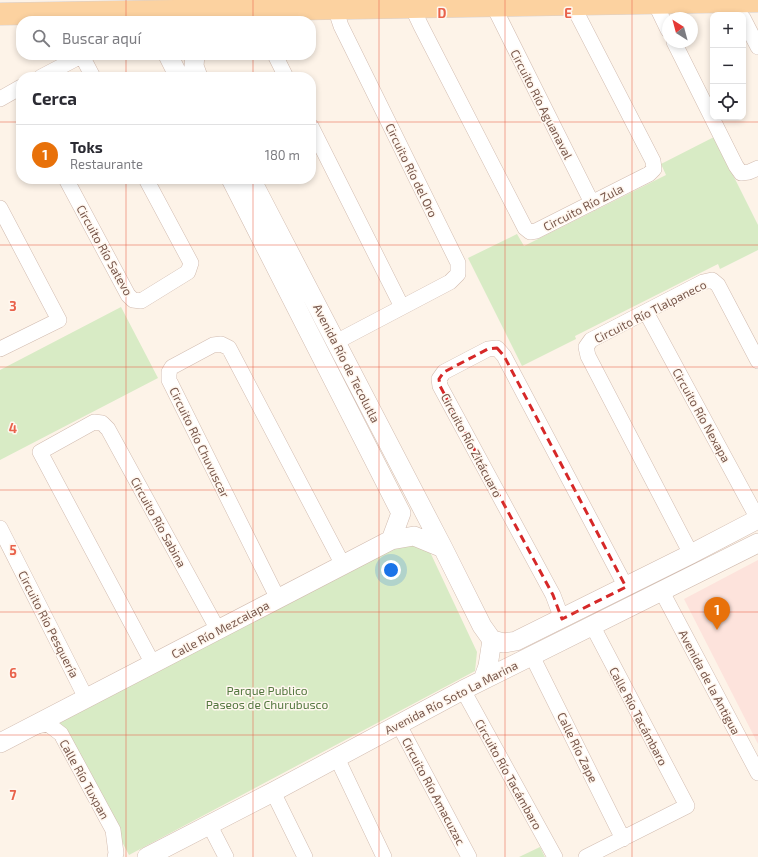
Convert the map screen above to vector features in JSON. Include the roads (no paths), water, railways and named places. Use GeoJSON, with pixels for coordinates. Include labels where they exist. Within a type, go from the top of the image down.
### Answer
{"type":"FeatureCollection","features":[{"type":"Feature","properties":{"kind":"main road"},"geometry":{"type":"LineString","coordinates":[[0,14],[142,11],[257,15],[334,8],[655,3],[740,11],[758,1]]}},
{"type":"Feature","properties":{"kind":"street"},"geometry":{"type":"LineString","coordinates":[[655,3],[662,18]]}},
{"type":"Feature","properties":{"kind":"street","name":"Circuito Río Zula"},"geometry":{"type":"LineString","coordinates":[[412,7],[525,228],[530,232],[536,231],[592,203],[649,174],[654,169],[653,162],[572,4]]}},
{"type":"Feature","properties":{"kind":"street","name":"Circuito Río Aguanaval"},"geometry":{"type":"LineString","coordinates":[[493,5],[592,203]]}},
{"type":"Feature","properties":{"kind":"street","name":"Circuito Río del Oro"},"geometry":{"type":"LineString","coordinates":[[334,8],[341,26],[458,263],[458,274],[450,282],[336,342]]}},
{"type":"Feature","properties":{"kind":"street"},"geometry":{"type":"LineString","coordinates":[[740,11],[758,47]]}},
{"type":"Feature","properties":{"kind":"street"},"geometry":{"type":"LineString","coordinates":[[677,48],[736,166],[741,173],[750,172],[758,168]]}},
{"type":"Feature","properties":{"kind":"street"},"geometry":{"type":"LineString","coordinates":[[51,72],[74,60]]}},
{"type":"Feature","properties":{"kind":"street"},"geometry":{"type":"LineString","coordinates":[[84,60],[90,72]]}},
{"type":"Feature","properties":{"kind":"street"},"geometry":{"type":"LineString","coordinates":[[170,60],[176,72]]}},
{"type":"Feature","properties":{"kind":"street"},"geometry":{"type":"LineString","coordinates":[[195,60],[194,66],[196,72]]}},
{"type":"Feature","properties":{"kind":"street"},"geometry":{"type":"LineString","coordinates":[[278,60],[284,72]]}},
{"type":"Feature","properties":{"kind":"street"},"geometry":{"type":"LineString","coordinates":[[0,98],[16,92]]}},
{"type":"Feature","properties":{"kind":"street"},"geometry":{"type":"LineString","coordinates":[[316,136],[402,307]]}},
{"type":"Feature","properties":{"kind":"street","name":"Circuito Río Satevo"},"geometry":{"type":"LineString","coordinates":[[69,184],[128,295],[133,300],[141,301],[188,272],[191,263],[149,184]]}},
{"type":"Feature","properties":{"kind":"street","name":"Avenida Río de Tecolutla"},"geometry":{"type":"LineString","coordinates":[[234,184],[401,513],[392,540]]}},
{"type":"Feature","properties":{"kind":"street","name":"Avenida Río de Tecolutla"},"geometry":{"type":"LineString","coordinates":[[254,184],[482,626],[492,640]]}},
{"type":"Feature","properties":{"kind":"street"},"geometry":{"type":"LineString","coordinates":[[0,208],[59,320],[0,349]]}},
{"type":"Feature","properties":{"kind":"street","name":"Circuito Río Tlalpaneco"},"geometry":{"type":"LineString","coordinates":[[691,554],[588,356],[586,347],[591,340],[703,282],[712,280],[718,285],[758,361]]}},
{"type":"Feature","properties":{"kind":"street","name":"Circuito Río Nexapa"},"geometry":{"type":"LineString","coordinates":[[646,312],[758,519]]}},
{"type":"Feature","properties":{"kind":"street","name":"Circuito Río Chuvuscar"},"geometry":{"type":"LineString","coordinates":[[278,599],[169,380],[169,372],[172,367],[213,345],[221,344],[229,348],[343,565]]}},
{"type":"Feature","properties":{"kind":"street","name":"Circuito Río Zitácuaro"},"geometry":{"type":"LineString","coordinates":[[562,619],[553,595],[440,386],[439,378],[444,372],[488,349],[497,348],[504,356],[626,587]]}},
{"type":"Feature","properties":{"kind":"street","name":"Circuito Río Sabina"},"geometry":{"type":"LineString","coordinates":[[153,664],[40,452],[94,422],[102,423],[108,429],[218,630]]}},
{"type":"Feature","properties":{"kind":"street","name":"Avenida Río Soto La Marina"},"geometry":{"type":"LineString","coordinates":[[492,640],[504,643],[516,641],[626,587],[758,519]]}},
{"type":"Feature","properties":{"kind":"street","name":"Circuito Río Pesquería"},"geometry":{"type":"LineString","coordinates":[[0,528],[86,698]]}},
{"type":"Feature","properties":{"kind":"street","name":"Calle Río Mezcalapa"},"geometry":{"type":"LineString","coordinates":[[0,743],[392,540],[414,536],[443,548]]}},
{"type":"Feature","properties":{"kind":"street","name":"Avenida Río Soto La Marina"},"geometry":{"type":"LineString","coordinates":[[146,857],[273,792],[463,690],[758,542]]}},
{"type":"Feature","properties":{"kind":"street","name":"Avenida de la Antigua"},"geometry":{"type":"LineString","coordinates":[[662,590],[758,773]]}},
{"type":"Feature","properties":{"kind":"street","name":"Calle Río Tacámbaro"},"geometry":{"type":"LineString","coordinates":[[592,625],[687,806],[623,839]]}},
{"type":"Feature","properties":{"kind":"street"},"geometry":{"type":"LineString","coordinates":[[483,680],[488,666],[492,640]]}},
{"type":"Feature","properties":{"kind":"street","name":"Calle Río Zape"},"geometry":{"type":"LineString","coordinates":[[532,656],[623,839]]}},
{"type":"Feature","properties":{"kind":"street","name":"Circuito Río Tacámbaro"},"geometry":{"type":"LineString","coordinates":[[463,690],[555,857]]}},
{"type":"Feature","properties":{"kind":"street","name":"Calle Río Tuxpan"},"geometry":{"type":"LineString","coordinates":[[29,728],[48,724],[61,734],[113,830],[116,853],[114,857]]}},
{"type":"Feature","properties":{"kind":"street","name":"Circuito Río Amacuzac"},"geometry":{"type":"LineString","coordinates":[[399,724],[469,857]]}},
{"type":"Feature","properties":{"kind":"street"},"geometry":{"type":"LineString","coordinates":[[337,758],[384,857]]}},
{"type":"Feature","properties":{"kind":"street"},"geometry":{"type":"LineString","coordinates":[[273,792],[305,857]]}},
{"type":"Feature","properties":{"kind":"street"},"geometry":{"type":"LineString","coordinates":[[209,824],[226,857]]}},
{"type":"Feature","properties":{"kind":"street"},"geometry":{"type":"LineString","coordinates":[[586,857],[623,839]]}},
{"type":"Feature","properties":{"kind":"place","name":"Toks"},"geometry":{"type":"Point","coordinates":[717,630]}},
{"type":"Feature","properties":{"kind":"park label","name":"Parque Publico Paseos de Churubusco"},"geometry":{"type":"Point","coordinates":[267,697]}}]}
